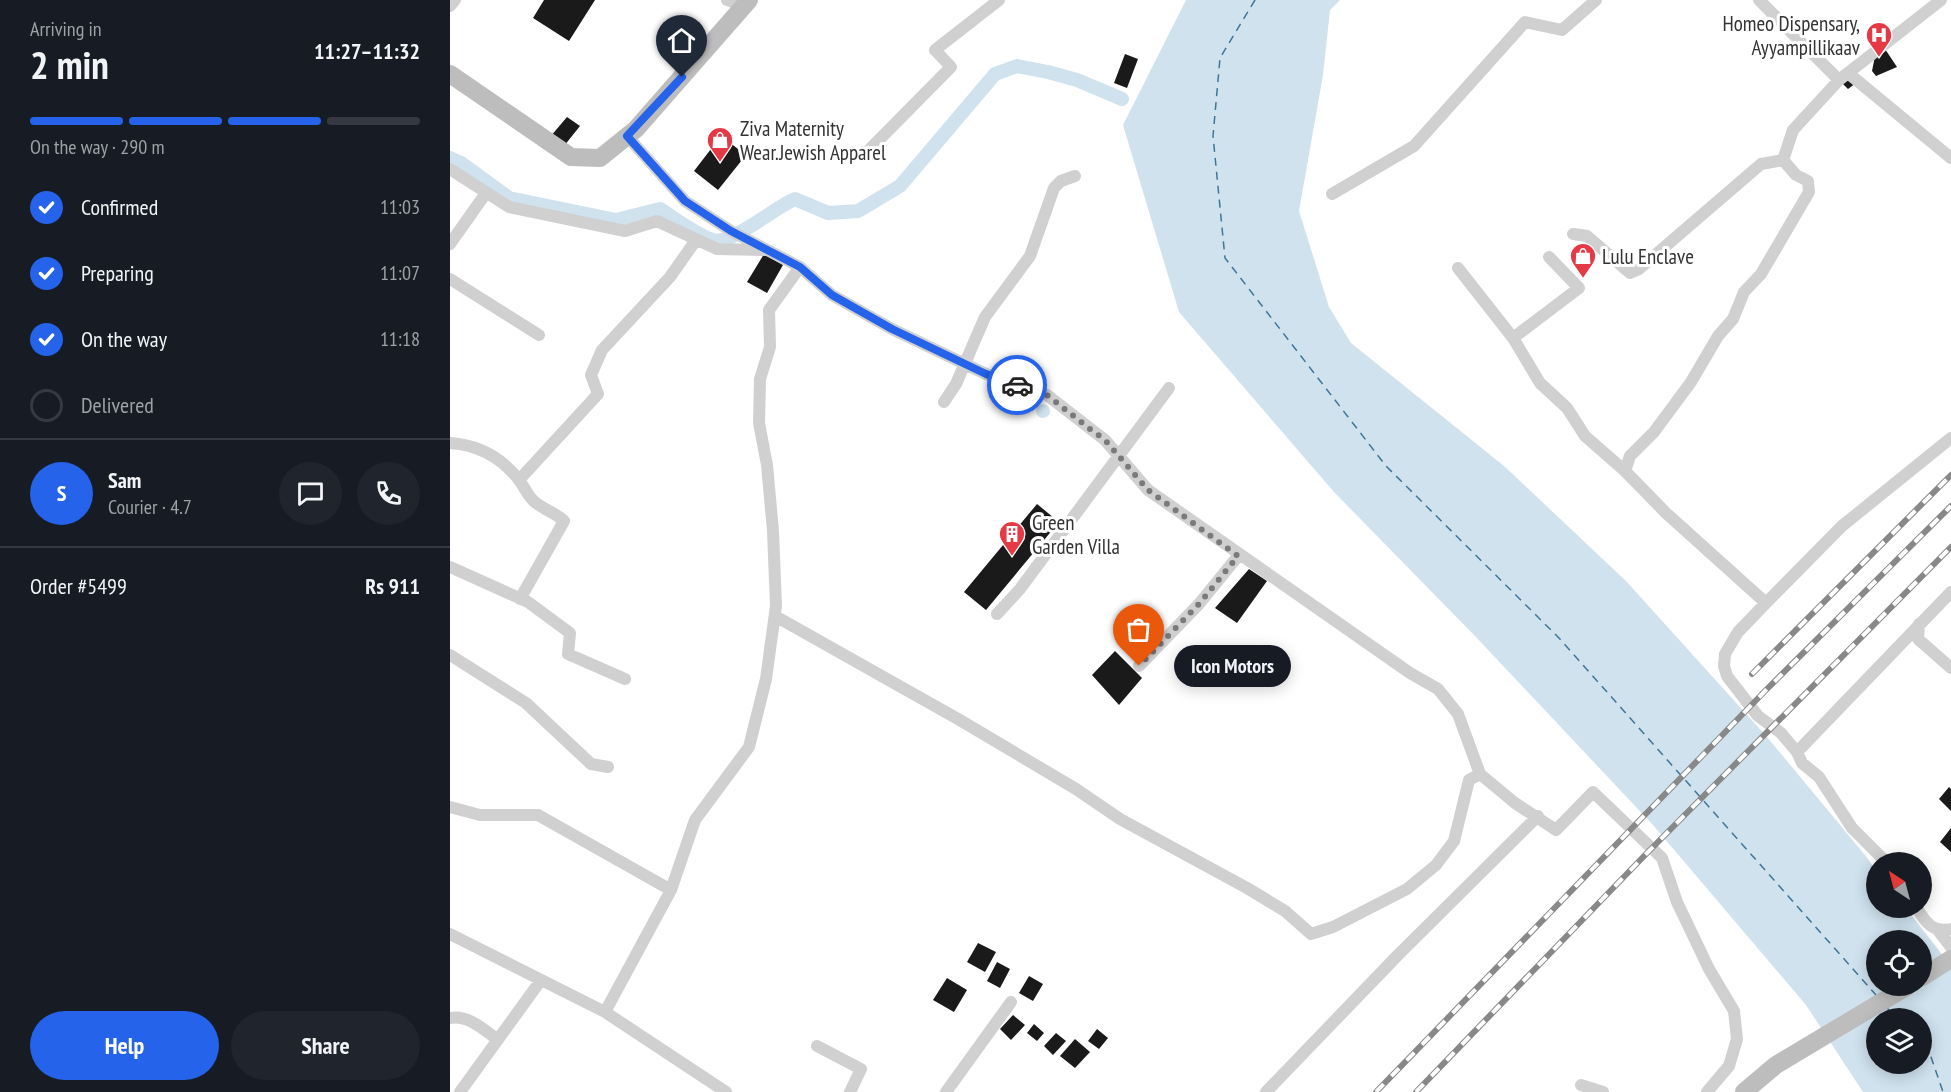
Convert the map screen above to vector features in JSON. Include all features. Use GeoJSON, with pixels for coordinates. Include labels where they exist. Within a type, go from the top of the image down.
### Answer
{"type":"FeatureCollection","features":[{"type":"Feature","properties":{"kind":"street"},"geometry":{"type":"LineString","coordinates":[[450,6],[454,0]]}},
{"type":"Feature","properties":{"kind":"street"},"geometry":{"type":"LineString","coordinates":[[863,156],[951,67],[935,50],[999,0]]}},
{"type":"Feature","properties":{"kind":"street"},"geometry":{"type":"LineString","coordinates":[[1332,194],[1414,146],[1525,22],[1562,30],[1596,0]]}},
{"type":"Feature","properties":{"kind":"street"},"geometry":{"type":"LineString","coordinates":[[1758,0],[1843,76],[1951,158]]}},
{"type":"Feature","properties":{"kind":"street"},"geometry":{"type":"LineString","coordinates":[[1783,160],[1793,130],[1843,76],[1941,0]]}},
{"type":"Feature","properties":{"kind":"street"},"geometry":{"type":"LineString","coordinates":[[450,74],[571,157],[600,158],[627,136],[740,2]]}},
{"type":"Feature","properties":{"kind":"street"},"geometry":{"type":"LineString","coordinates":[[627,136],[685,201],[768,251],[800,267],[832,295],[892,329],[986,374],[1047,395],[1105,440],[1148,490],[1238,556],[1410,674],[1438,688],[1458,714],[1480,774],[1515,803],[1556,830],[1593,792],[1662,858],[1682,912],[1709,969],[1734,1011],[1737,1039],[1729,1065],[1707,1092]]}},
{"type":"Feature","properties":{"kind":"street"},"geometry":{"type":"LineString","coordinates":[[1573,234],[1587,236],[1630,273],[1639,270],[1761,164],[1783,160]]}},
{"type":"Feature","properties":{"kind":"street"},"geometry":{"type":"LineString","coordinates":[[1625,471],[1630,456],[1654,432],[1691,381],[1718,336],[1733,319],[1744,292],[1761,274],[1809,192],[1808,181],[1796,175],[1783,160]]}},
{"type":"Feature","properties":{"kind":"street"},"geometry":{"type":"LineString","coordinates":[[450,169],[509,207],[626,231],[657,221],[717,249],[768,251]]}},
{"type":"Feature","properties":{"kind":"street"},"geometry":{"type":"LineString","coordinates":[[944,402],[986,317],[1030,256],[1054,188],[1061,181],[1074,176]]}},
{"type":"Feature","properties":{"kind":"street"},"geometry":{"type":"LineString","coordinates":[[450,244],[486,193]]}},
{"type":"Feature","properties":{"kind":"street"},"geometry":{"type":"LineString","coordinates":[[519,480],[598,394],[591,375],[602,350],[670,277],[696,240]]}},
{"type":"Feature","properties":{"kind":"street"},"geometry":{"type":"LineString","coordinates":[[1513,338],[1580,288],[1576,281],[1549,257]]}},
{"type":"Feature","properties":{"kind":"street"},"geometry":{"type":"LineString","coordinates":[[604,1012],[670,890],[695,820],[749,747],[766,679],[775,616],[773,531],[767,465],[759,423],[760,380],[770,347],[769,310],[800,267]]}},
{"type":"Feature","properties":{"kind":"street"},"geometry":{"type":"LineString","coordinates":[[1458,268],[1499,324],[1513,338],[1540,383],[1567,408],[1585,436],[1766,603]]}},
{"type":"Feature","properties":{"kind":"street"},"geometry":{"type":"LineString","coordinates":[[450,279],[539,335]]}},
{"type":"Feature","properties":{"kind":"street"},"geometry":{"type":"LineString","coordinates":[[997,614],[1020,589],[1169,388]]}},
{"type":"Feature","properties":{"kind":"street"},"geometry":{"type":"LineString","coordinates":[[1876,852],[1852,828],[1819,777],[1802,763],[1797,752],[1781,733],[1758,716],[1727,676],[1724,666],[1725,654],[1738,632],[1842,526],[1951,438]]}},
{"type":"Feature","properties":{"kind":"street"},"geometry":{"type":"LineString","coordinates":[[450,443],[483,450],[510,470],[536,503],[554,512],[564,521],[520,599]]}},
{"type":"Feature","properties":{"kind":"street"},"geometry":{"type":"LineString","coordinates":[[1139,666],[1199,604],[1238,556]]}},
{"type":"Feature","properties":{"kind":"street"},"geometry":{"type":"LineString","coordinates":[[450,567],[520,599],[570,633],[568,654],[625,679]]}},
{"type":"Feature","properties":{"kind":"street"},"geometry":{"type":"LineString","coordinates":[[1797,752],[1951,592]]}},
{"type":"Feature","properties":{"kind":"street"},"geometry":{"type":"LineString","coordinates":[[775,616],[958,719],[1076,789],[1120,819],[1247,888],[1285,911],[1311,934],[1333,927],[1407,889],[1436,865],[1454,841],[1469,780],[1480,774]]}},
{"type":"Feature","properties":{"kind":"street"},"geometry":{"type":"LineString","coordinates":[[1919,624],[1918,639],[1951,668]]}},
{"type":"Feature","properties":{"kind":"street"},"geometry":{"type":"LineString","coordinates":[[450,655],[526,703],[591,764],[608,767]]}},
{"type":"Feature","properties":{"kind":"street"},"geometry":{"type":"LineString","coordinates":[[450,807],[480,815],[538,815],[670,890]]}},
{"type":"Feature","properties":{"kind":"street"},"geometry":{"type":"LineString","coordinates":[[1266,1092],[1397,956],[1538,816]]}},
{"type":"Feature","properties":{"kind":"street"},"geometry":{"type":"LineString","coordinates":[[1923,918],[1927,924],[1937,929],[1951,947]]}},
{"type":"Feature","properties":{"kind":"street"},"geometry":{"type":"LineString","coordinates":[[1937,929],[1951,929]]}},
{"type":"Feature","properties":{"kind":"street"},"geometry":{"type":"LineString","coordinates":[[450,934],[604,1012],[726,1092]]}},
{"type":"Feature","properties":{"kind":"street"},"geometry":{"type":"LineString","coordinates":[[1932,971],[1951,959]]}},
{"type":"Feature","properties":{"kind":"street"},"geometry":{"type":"LineString","coordinates":[[450,1090],[460,1092],[541,980]]}},
{"type":"Feature","properties":{"kind":"street"},"geometry":{"type":"LineString","coordinates":[[1744,1092],[1776,1065],[1892,996]]}},
{"type":"Feature","properties":{"kind":"street"},"geometry":{"type":"LineString","coordinates":[[946,1092],[1011,1002]]}},
{"type":"Feature","properties":{"kind":"street"},"geometry":{"type":"LineString","coordinates":[[450,1018],[460,1017],[470,1021],[498,1040]]}},
{"type":"Feature","properties":{"kind":"street"},"geometry":{"type":"LineString","coordinates":[[817,1046],[861,1069],[850,1092]]}},
{"type":"Feature","properties":{"kind":"street"},"geometry":{"type":"LineString","coordinates":[[1581,1086],[1603,1092]]}},
{"type":"Feature","properties":{"kind":"water"},"geometry":{"type":"Polygon","coordinates":[[[1186,0],[1340,0],[1330,10],[1323,75],[1299,211],[1329,307],[1351,343],[1504,466],[1626,581],[1767,737],[1865,855],[1866,918],[1914,918],[1923,930],[1866,930],[1866,996],[1932,996],[1932,942],[1951,966],[1951,1092],[1863,1092],[1806,1005],[1653,825],[1475,636],[1334,492],[1179,312],[1123,125],[1186,0]]]}},
{"type":"Feature","properties":{"kind":"water"},"geometry":{"type":"Polygon","coordinates":[[[1043,404],[1048,406],[1050,411],[1048,416],[1043,418],[1038,416],[1036,411],[1038,406],[1043,404]]]}},
{"type":"Feature","properties":{"kind":"building"},"geometry":{"type":"Polygon","coordinates":[[[544,0],[595,0],[569,41],[533,18],[544,0]]]}},
{"type":"Feature","properties":{"kind":"building"},"geometry":{"type":"Polygon","coordinates":[[[1885,49],[1897,67],[1876,76],[1872,71],[1875,56],[1885,49]]]}},
{"type":"Feature","properties":{"kind":"building"},"geometry":{"type":"Polygon","coordinates":[[[1125,54],[1138,59],[1127,88],[1114,83],[1125,54]]]}},
{"type":"Feature","properties":{"kind":"building"},"geometry":{"type":"Polygon","coordinates":[[[1849,76],[1856,83],[1848,89],[1841,82],[1849,76]]]}},
{"type":"Feature","properties":{"kind":"building"},"geometry":{"type":"Polygon","coordinates":[[[567,117],[580,126],[564,146],[550,137],[567,117]]]}},
{"type":"Feature","properties":{"kind":"building","name":"Ziva Maternity Wear.Jewish Apparel"},"geometry":{"type":"Polygon","coordinates":[[[721,136],[746,155],[718,190],[694,171],[721,136]]]}},
{"type":"Feature","properties":{"kind":"building"},"geometry":{"type":"Polygon","coordinates":[[[764,254],[783,265],[767,293],[747,282],[764,254]]]}},
{"type":"Feature","properties":{"kind":"building","name":"Green Garden Villa"},"geometry":{"type":"Polygon","coordinates":[[[1037,504],[1059,522],[986,610],[964,592],[1037,504]]]}},
{"type":"Feature","properties":{"kind":"building"},"geometry":{"type":"Polygon","coordinates":[[[1249,569],[1267,581],[1237,623],[1215,608],[1249,569]]]}},
{"type":"Feature","properties":{"kind":"building"},"geometry":{"type":"Polygon","coordinates":[[[1115,651],[1142,678],[1119,705],[1092,675],[1115,651]]]}},
{"type":"Feature","properties":{"kind":"building"},"geometry":{"type":"Polygon","coordinates":[[[1949,787],[1951,789],[1951,811],[1939,799],[1949,787]]]}},
{"type":"Feature","properties":{"kind":"building"},"geometry":{"type":"Polygon","coordinates":[[[1951,828],[1951,852],[1940,842],[1951,828]]]}},
{"type":"Feature","properties":{"kind":"building"},"geometry":{"type":"Polygon","coordinates":[[[978,943],[996,952],[985,972],[967,962],[978,943]]]}},
{"type":"Feature","properties":{"kind":"building"},"geometry":{"type":"Polygon","coordinates":[[[997,962],[1010,969],[1000,988],[987,981],[997,962]]]}},
{"type":"Feature","properties":{"kind":"building"},"geometry":{"type":"Polygon","coordinates":[[[1029,976],[1043,984],[1033,1001],[1019,993],[1029,976]]]}},
{"type":"Feature","properties":{"kind":"building"},"geometry":{"type":"Polygon","coordinates":[[[947,978],[967,990],[954,1012],[933,1000],[947,978]]]}},
{"type":"Feature","properties":{"kind":"building"},"geometry":{"type":"Polygon","coordinates":[[[1013,1015],[1025,1025],[1011,1040],[1000,1029],[1013,1015]]]}},
{"type":"Feature","properties":{"kind":"building"},"geometry":{"type":"Polygon","coordinates":[[[1034,1024],[1044,1033],[1037,1041],[1027,1033],[1034,1024]]]}},
{"type":"Feature","properties":{"kind":"building"},"geometry":{"type":"Polygon","coordinates":[[[1097,1029],[1108,1038],[1099,1049],[1088,1041],[1097,1029]]]}},
{"type":"Feature","properties":{"kind":"building"},"geometry":{"type":"Polygon","coordinates":[[[1056,1033],[1066,1041],[1053,1055],[1044,1046],[1056,1033]]]}},
{"type":"Feature","properties":{"kind":"building"},"geometry":{"type":"Polygon","coordinates":[[[1075,1039],[1090,1052],[1075,1068],[1060,1056],[1075,1039]]]}},
{"type":"Feature","properties":{"kind":"waterway"},"geometry":{"type":"LineString","coordinates":[[450,158],[461,163],[509,198],[616,220],[660,209],[699,234],[713,240],[721,240],[741,232],[795,199],[828,213],[858,211],[900,186],[995,74],[1017,66],[1077,80],[1122,99]]}},
{"type":"Feature","properties":{"kind":"ferry route"},"geometry":{"type":"LineString","coordinates":[[1255,0],[1220,58],[1213,136],[1225,258],[1386,466],[1559,638],[1866,984]]}},
{"type":"Feature","properties":{"kind":"ferry route"},"geometry":{"type":"LineString","coordinates":[[1932,1060],[1943,1092]]}},
{"type":"Feature","properties":{"kind":"railway"},"geometry":{"type":"LineString","coordinates":[[1752,674],[1951,475]]}},
{"type":"Feature","properties":{"kind":"railway"},"geometry":{"type":"LineString","coordinates":[[1376,1092],[1766,690],[1951,506]]}},
{"type":"Feature","properties":{"kind":"railway"},"geometry":{"type":"LineString","coordinates":[[1416,1092],[1647,853],[1951,547]]}},
{"type":"Feature","properties":{"kind":"way so far"},"geometry":{"type":"LineString","coordinates":[[1017,385],[1047,395],[1105,440],[1148,490],[1238,556],[1199,604],[1139,666]]}},
{"type":"Feature","properties":{"kind":"place","name":"Homeo Dispensary, Ayyampillikaav"},"geometry":{"type":"Point","coordinates":[1879,58]}},
{"type":"Feature","properties":{"kind":"place","name":"Ziva Maternity Wear.Jewish Apparel"},"geometry":{"type":"Point","coordinates":[720,163]}},
{"type":"Feature","properties":{"kind":"place","name":"Lulu Enclave"},"geometry":{"type":"Point","coordinates":[1583,279]}},
{"type":"Feature","properties":{"kind":"place","name":"Green Garden Villa"},"geometry":{"type":"Point","coordinates":[1012,557]}},
{"type":"Feature","properties":{"kind":"place","name":"Icon Motors"},"geometry":{"type":"Point","coordinates":[1139,666]}},
{"type":"Feature","properties":{"kind":"route"},"geometry":{"type":"LineString","coordinates":[[682,77],[636,129],[627,136],[685,201],[731,231],[800,267],[832,295],[892,329],[986,374],[1017,385]]}}]}
